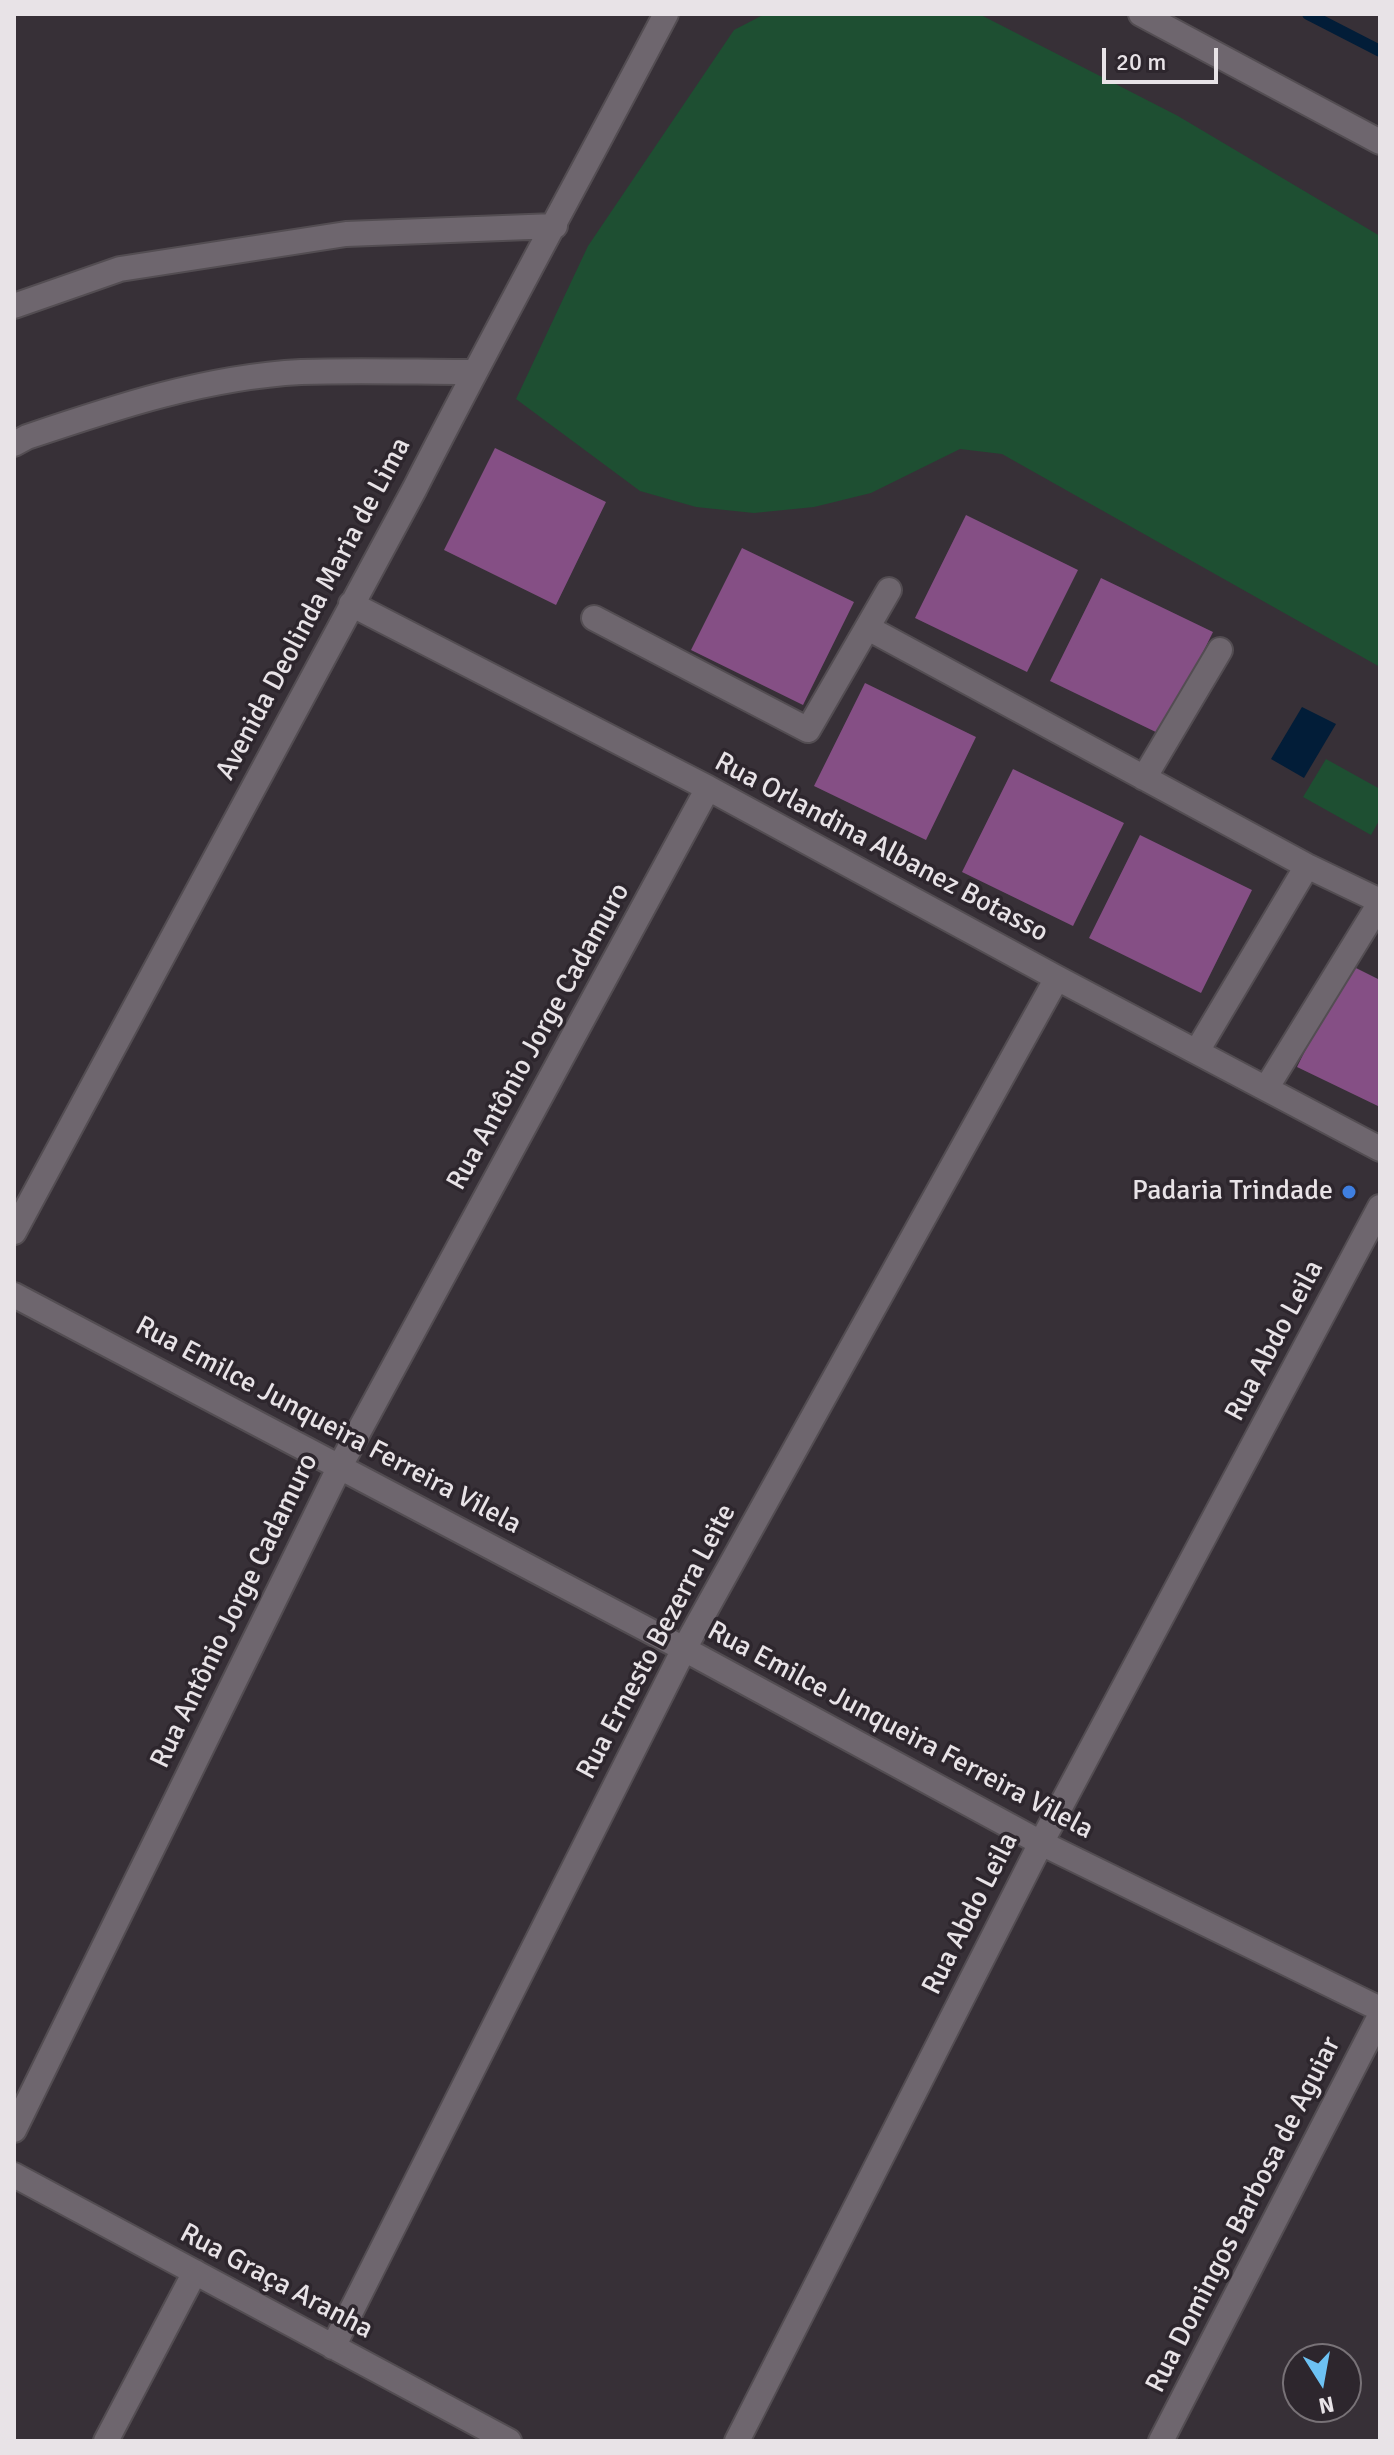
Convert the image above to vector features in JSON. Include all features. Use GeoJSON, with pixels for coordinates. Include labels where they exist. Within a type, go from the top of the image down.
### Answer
{"type":"FeatureCollection","features":[{"type":"Feature","properties":{"kind":"street","name":"Avenida Deolinda Maria de Lima"},"geometry":{"type":"LineString","coordinates":[[14,1232],[415,488],[666,14]]}},
{"type":"Feature","properties":{"kind":"street"},"geometry":{"type":"LineString","coordinates":[[1141,14],[1380,142]]}},
{"type":"Feature","properties":{"kind":"street"},"geometry":{"type":"LineString","coordinates":[[14,306],[120,269],[346,234],[555,226]]}},
{"type":"Feature","properties":{"kind":"street"},"geometry":{"type":"LineString","coordinates":[[14,460],[20,440],[130,402],[217,383],[300,372],[474,372]]}},
{"type":"Feature","properties":{"kind":"street"},"geometry":{"type":"LineString","coordinates":[[594,618],[808,730],[889,590]]}},
{"type":"Feature","properties":{"kind":"street","name":"Rua Orlandina Albanez Botasso"},"geometry":{"type":"LineString","coordinates":[[351,604],[708,788],[1380,1149]]}},
{"type":"Feature","properties":{"kind":"street"},"geometry":{"type":"LineString","coordinates":[[868,628],[1307,866],[1380,902],[1267,1087]]}},
{"type":"Feature","properties":{"kind":"street"},"geometry":{"type":"LineString","coordinates":[[1144,778],[1220,650]]}},
{"type":"Feature","properties":{"kind":"street","name":"Rua Antônio Jorge Cadamuro"},"geometry":{"type":"LineString","coordinates":[[14,2130],[340,1466],[708,788]]}},
{"type":"Feature","properties":{"kind":"street"},"geometry":{"type":"LineString","coordinates":[[1197,1051],[1307,866]]}},
{"type":"Feature","properties":{"kind":"street","name":"Rua Ernesto Bezerra Leite"},"geometry":{"type":"LineString","coordinates":[[333,2347],[684,1649],[1057,978]]}},
{"type":"Feature","properties":{"kind":"street","name":"Rua Abdo Leila"},"geometry":{"type":"LineString","coordinates":[[737,2441],[1041,1843],[1380,1207]]}},
{"type":"Feature","properties":{"kind":"street","name":"Rua Emilce Junqueira Ferreira Vilela"},"geometry":{"type":"LineString","coordinates":[[14,1295],[684,1649],[1041,1843],[1380,2009]]}},
{"type":"Feature","properties":{"kind":"street","name":"Rua Domingos Barbosa de Aguiar"},"geometry":{"type":"LineString","coordinates":[[1161,2441],[1380,2016]]}},
{"type":"Feature","properties":{"kind":"street","name":"Rua Graça Aranha"},"geometry":{"type":"LineString","coordinates":[[14,2175],[333,2347],[470,2432],[509,2441]]}},
{"type":"Feature","properties":{"kind":"street"},"geometry":{"type":"LineString","coordinates":[[106,2441],[195,2272]]}},
{"type":"Feature","properties":{"kind":"green space"},"geometry":{"type":"Polygon","coordinates":[[[765,14],[979,14],[1178,116],[1380,236],[1380,667],[1002,454],[960,449],[871,493],[814,507],[754,513],[696,507],[640,491],[516,399],[588,246],[734,30],[765,14]]]}},
{"type":"Feature","properties":{"kind":"green space"},"geometry":{"type":"Polygon","coordinates":[[[1326,759],[1380,789],[1380,819],[1371,835],[1303,797],[1326,759]]]}},
{"type":"Feature","properties":{"kind":"water"},"geometry":{"type":"Polygon","coordinates":[[[1302,707],[1336,724],[1304,778],[1271,759],[1302,707]]]}},
{"type":"Feature","properties":{"kind":"building"},"geometry":{"type":"Polygon","coordinates":[[[495,448],[606,502],[556,605],[444,550],[495,448]]]}},
{"type":"Feature","properties":{"kind":"building"},"geometry":{"type":"Polygon","coordinates":[[[966,515],[1078,570],[1027,672],[915,618],[966,515]]]}},
{"type":"Feature","properties":{"kind":"building"},"geometry":{"type":"Polygon","coordinates":[[[742,548],[854,602],[803,705],[691,650],[742,548]]]}},
{"type":"Feature","properties":{"kind":"building"},"geometry":{"type":"Polygon","coordinates":[[[1101,578],[1213,632],[1162,735],[1050,681],[1101,578]]]}},
{"type":"Feature","properties":{"kind":"building"},"geometry":{"type":"Polygon","coordinates":[[[865,683],[976,737],[926,840],[814,786],[865,683]]]}},
{"type":"Feature","properties":{"kind":"building"},"geometry":{"type":"Polygon","coordinates":[[[1013,769],[1124,823],[1073,926],[962,872],[1013,769]]]}},
{"type":"Feature","properties":{"kind":"building"},"geometry":{"type":"Polygon","coordinates":[[[1140,835],[1252,890],[1201,993],[1089,938],[1140,835]]]}},
{"type":"Feature","properties":{"kind":"building"},"geometry":{"type":"Polygon","coordinates":[[[1348,964],[1380,980],[1380,1107],[1297,1067],[1348,964]]]}},
{"type":"Feature","properties":{"kind":"waterway"},"geometry":{"type":"LineString","coordinates":[[1308,14],[1380,51]]}},
{"type":"Feature","properties":{"kind":"place","name":"Padaria Trindade"},"geometry":{"type":"Point","coordinates":[1349,1192]}}]}
